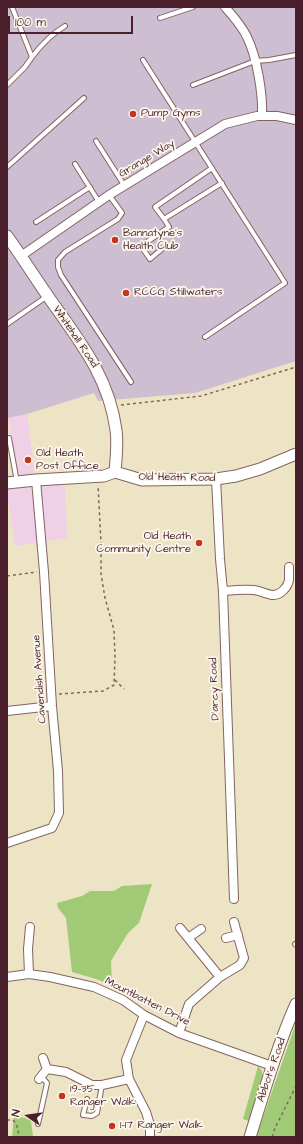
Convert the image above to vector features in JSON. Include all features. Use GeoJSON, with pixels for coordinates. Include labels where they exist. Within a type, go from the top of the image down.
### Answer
{"type":"FeatureCollection","features":[{"type":"Feature","properties":{"kind":"street"},"geometry":{"type":"LineString","coordinates":[[225,7],[247,37],[255,61],[260,88],[262,116]]}},
{"type":"Feature","properties":{"kind":"street","name":"Grange Way"},"geometry":{"type":"LineString","coordinates":[[21,256],[30,248],[109,195],[225,124],[257,116],[277,116],[296,120]]}},
{"type":"Feature","properties":{"kind":"street","name":"Whitehall Road"},"geometry":{"type":"LineString","coordinates":[[7,236],[94,364],[101,377],[111,407],[116,430],[115,472]]}},
{"type":"Feature","properties":{"kind":"street","name":"Old Heath Road"},"geometry":{"type":"LineString","coordinates":[[115,472],[142,480],[216,479],[236,476],[260,469],[296,454]]}},
{"type":"Feature","properties":{"kind":"street"},"geometry":{"type":"LineString","coordinates":[[12,483],[36,480],[97,477],[115,472]]}},
{"type":"Feature","properties":{"kind":"street","name":"D'arcy Road"},"geometry":{"type":"LineString","coordinates":[[216,479],[223,591],[234,898]]}},
{"type":"Feature","properties":{"kind":"street","name":"Cavendish Avenue"},"geometry":{"type":"LineString","coordinates":[[7,843],[52,828],[59,813],[58,771],[36,480]]}},
{"type":"Feature","properties":{"kind":"street"},"geometry":{"type":"LineString","coordinates":[[223,591],[239,589],[254,590],[263,591],[270,595],[277,596],[292,581],[289,567]]}},
{"type":"Feature","properties":{"kind":"street"},"geometry":{"type":"LineString","coordinates":[[7,711],[52,706]]}},
{"type":"Feature","properties":{"kind":"street"},"geometry":{"type":"LineString","coordinates":[[179,1033],[189,1004],[220,977],[240,965],[244,958],[234,922]]}},
{"type":"Feature","properties":{"kind":"street"},"geometry":{"type":"LineString","coordinates":[[29,974],[33,942],[30,927]]}},
{"type":"Feature","properties":{"kind":"street"},"geometry":{"type":"LineString","coordinates":[[180,928],[220,977]]}},
{"type":"Feature","properties":{"kind":"street"},"geometry":{"type":"LineString","coordinates":[[188,938],[201,929]]}},
{"type":"Feature","properties":{"kind":"street"},"geometry":{"type":"LineString","coordinates":[[226,938],[238,935]]}},
{"type":"Feature","properties":{"kind":"street","name":"Mountbatten Drive"},"geometry":{"type":"LineString","coordinates":[[7,976],[29,974],[94,987],[123,1000],[144,1015],[179,1033],[272,1066]]}},
{"type":"Feature","properties":{"kind":"street","name":"Abbot's Road"},"geometry":{"type":"LineString","coordinates":[[250,1137],[272,1066],[296,1004]]}},
{"type":"Feature","properties":{"kind":"street"},"geometry":{"type":"LineString","coordinates":[[144,1015],[126,1060],[129,1079],[146,1112],[150,1124],[150,1137]]}},
{"type":"Feature","properties":{"kind":"street"},"geometry":{"type":"LineString","coordinates":[[43,1058],[47,1069]]}},
{"type":"Feature","properties":{"kind":"street"},"geometry":{"type":"LineString","coordinates":[[47,1069],[66,1072],[92,1084],[102,1085],[129,1079]]}},
{"type":"Feature","properties":{"kind":"street"},"geometry":{"type":"LineString","coordinates":[[40,1077],[47,1069]]}},
{"type":"Feature","properties":{"kind":"lane"},"geometry":{"type":"LineString","coordinates":[[12,7],[32,56]]}},
{"type":"Feature","properties":{"kind":"lane"},"geometry":{"type":"LineString","coordinates":[[160,18],[193,7]]}},
{"type":"Feature","properties":{"kind":"lane"},"geometry":{"type":"LineString","coordinates":[[7,85],[25,67],[32,56],[46,40],[65,26]]}},
{"type":"Feature","properties":{"kind":"lane"},"geometry":{"type":"LineString","coordinates":[[193,85],[255,61],[296,55]]}},
{"type":"Feature","properties":{"kind":"lane"},"geometry":{"type":"LineString","coordinates":[[143,60],[286,282],[205,337]]}},
{"type":"Feature","properties":{"kind":"lane"},"geometry":{"type":"LineString","coordinates":[[7,166],[84,98]]}},
{"type":"Feature","properties":{"kind":"lane"},"geometry":{"type":"LineString","coordinates":[[96,141],[124,186]]}},
{"type":"Feature","properties":{"kind":"lane"},"geometry":{"type":"LineString","coordinates":[[75,164],[99,202]]}},
{"type":"Feature","properties":{"kind":"lane"},"geometry":{"type":"LineString","coordinates":[[162,249],[150,259],[141,246],[169,227],[155,207],[212,168]]}},
{"type":"Feature","properties":{"kind":"lane"},"geometry":{"type":"LineString","coordinates":[[164,219],[222,183]]}},
{"type":"Feature","properties":{"kind":"lane"},"geometry":{"type":"LineString","coordinates":[[36,222],[90,187]]}},
{"type":"Feature","properties":{"kind":"lane"},"geometry":{"type":"LineString","coordinates":[[109,195],[122,213],[118,219],[65,252],[58,260],[58,267],[72,293],[130,382]]}},
{"type":"Feature","properties":{"kind":"lane"},"geometry":{"type":"LineString","coordinates":[[7,324],[47,296]]}},
{"type":"Feature","properties":{"kind":"lane"},"geometry":{"type":"LineString","coordinates":[[9,438],[12,483]]}},
{"type":"Feature","properties":{"kind":"lane"},"geometry":{"type":"LineString","coordinates":[[38,1124],[47,1083],[40,1077]]}},
{"type":"Feature","properties":{"kind":"lane"},"geometry":{"type":"LineString","coordinates":[[87,1099],[83,1115],[92,1116],[96,1113],[102,1085]]}},
{"type":"Feature","properties":{"kind":"path"},"geometry":{"type":"LineString","coordinates":[[111,407],[149,401],[201,396],[296,367]]}},
{"type":"Feature","properties":{"kind":"path"},"geometry":{"type":"LineString","coordinates":[[51,693],[58,694],[103,691],[114,685],[114,630],[105,598],[101,574],[101,543],[97,477]]}},
{"type":"Feature","properties":{"kind":"path"},"geometry":{"type":"LineString","coordinates":[[7,576],[44,572]]}},
{"type":"Feature","properties":{"kind":"path"},"geometry":{"type":"LineString","coordinates":[[115,680],[124,689]]}},
{"type":"Feature","properties":{"kind":"path"},"geometry":{"type":"LineString","coordinates":[[272,1137],[296,1086]]}},
{"type":"Feature","properties":{"kind":"path"},"geometry":{"type":"LineString","coordinates":[[7,1120],[13,1120],[16,1123],[19,1137]]}},
{"type":"Feature","properties":{"kind":"shaded area"},"geometry":{"type":"Polygon","coordinates":[[[7,7],[296,7],[296,361],[195,393],[98,401],[94,393],[27,414],[7,418],[7,7]]]}},
{"type":"Feature","properties":{"kind":"shaded area"},"geometry":{"type":"Polygon","coordinates":[[[27,414],[36,484],[65,484],[67,538],[15,546],[7,493],[7,475],[18,473],[8,417],[27,414]]]}},
{"type":"Feature","properties":{"kind":"green space"},"geometry":{"type":"Polygon","coordinates":[[[152,884],[139,923],[128,933],[111,961],[112,987],[99,980],[72,972],[66,918],[58,908],[57,903],[82,896],[90,891],[114,891],[122,886],[152,884]]]}},
{"type":"Feature","properties":{"kind":"green space"},"geometry":{"type":"Polygon","coordinates":[[[296,1023],[296,1137],[256,1137],[296,1023]]]}},
{"type":"Feature","properties":{"kind":"green space"},"geometry":{"type":"Polygon","coordinates":[[[258,1066],[262,1071],[263,1076],[249,1121],[243,1119],[258,1066]]]}},
{"type":"Feature","properties":{"kind":"green space"},"geometry":{"type":"Polygon","coordinates":[[[14,1116],[31,1121],[33,1137],[12,1137],[14,1116]]]}},
{"type":"Feature","properties":{"kind":"place","name":"Pump Gyms"},"geometry":{"type":"Point","coordinates":[133,114]}},
{"type":"Feature","properties":{"kind":"place","name":"Bannatyne's Health Club"},"geometry":{"type":"Point","coordinates":[115,240]}},
{"type":"Feature","properties":{"kind":"place","name":"RCCG Stillwaters"},"geometry":{"type":"Point","coordinates":[126,293]}},
{"type":"Feature","properties":{"kind":"place","name":"Old Heath Post Office"},"geometry":{"type":"Point","coordinates":[28,460]}},
{"type":"Feature","properties":{"kind":"place","name":"Old Heath Community Centre"},"geometry":{"type":"Point","coordinates":[199,543]}},
{"type":"Feature","properties":{"kind":"place","name":"19-35 Ranger Walk"},"geometry":{"type":"Point","coordinates":[62,1096]}},
{"type":"Feature","properties":{"kind":"place","name":"1-17 Ranger Walk"},"geometry":{"type":"Point","coordinates":[112,1126]}}]}
